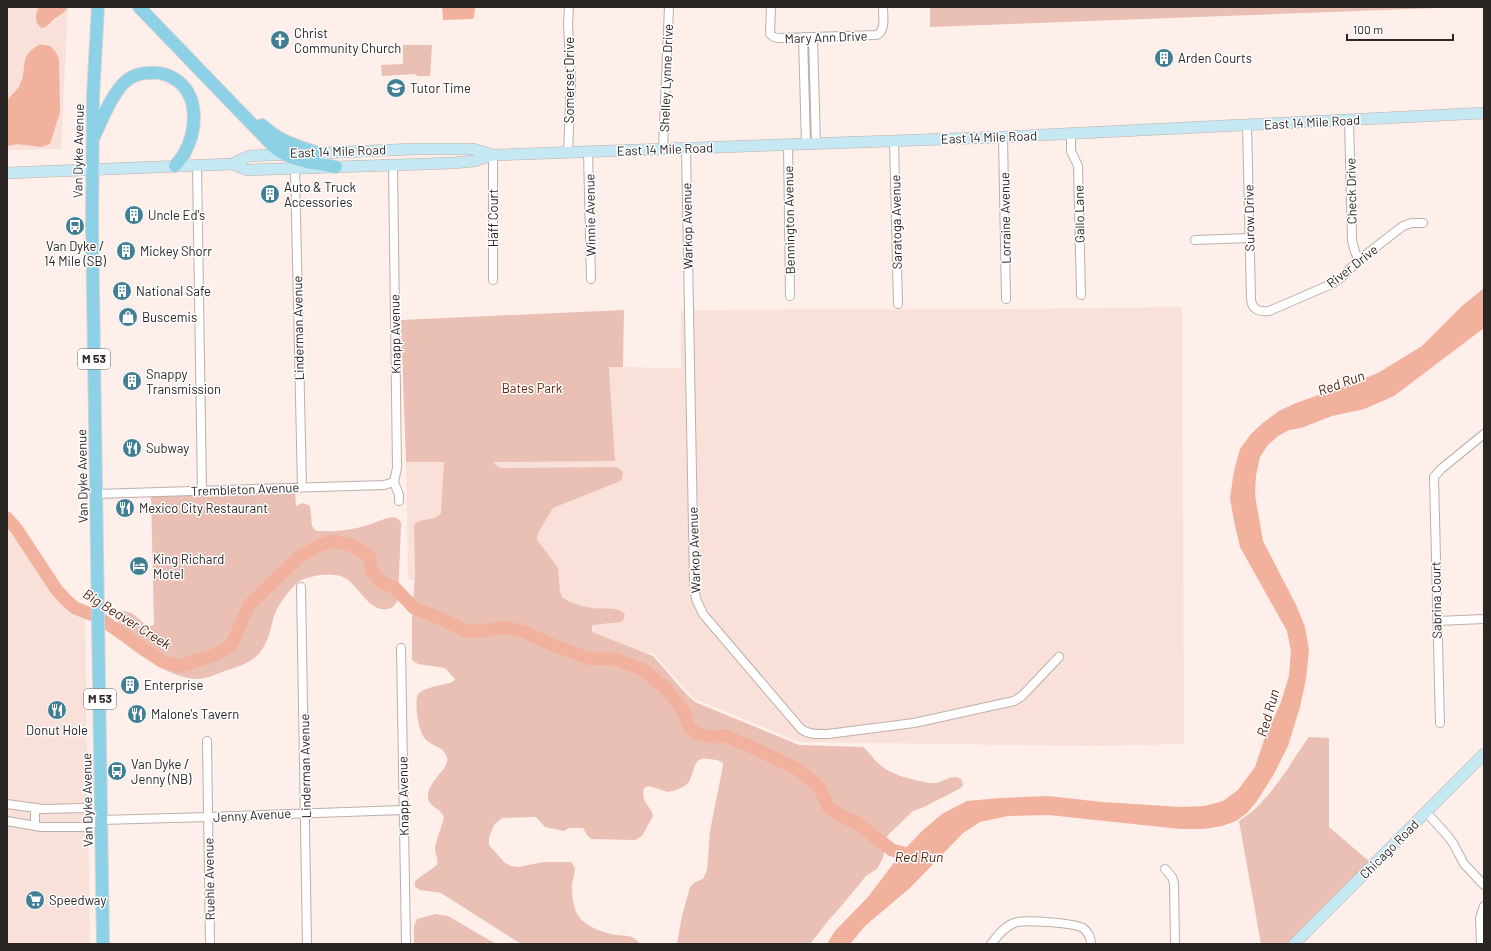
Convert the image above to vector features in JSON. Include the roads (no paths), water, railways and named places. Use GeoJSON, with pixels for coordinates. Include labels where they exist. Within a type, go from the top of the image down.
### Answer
{"type":"FeatureCollection","features":[{"type":"Feature","properties":{"kind":"main road","name":"Van Dyke Avenue"},"geometry":{"type":"LineString","coordinates":[[98,7],[91,169],[103,944]]}},
{"type":"Feature","properties":{"kind":"main road"},"geometry":{"type":"LineString","coordinates":[[139,7],[282,154],[294,160],[336,168]]}},
{"type":"Feature","properties":{"kind":"main road"},"geometry":{"type":"LineString","coordinates":[[149,7],[268,130],[290,144],[318,153]]}},
{"type":"Feature","properties":{"kind":"main road"},"geometry":{"type":"LineString","coordinates":[[92,141],[114,96],[126,81],[139,74],[153,72],[161,73],[174,78],[184,87],[188,92],[193,106],[194,122],[188,144],[184,155],[175,166]]}},
{"type":"Feature","properties":{"kind":"main road","name":"East 14 Mile Road"},"geometry":{"type":"LineString","coordinates":[[7,172],[232,164],[247,170],[393,166],[474,161],[493,155],[1003,137],[1484,113]]}},
{"type":"Feature","properties":{"kind":"main road","name":"East 14 Mile Road"},"geometry":{"type":"LineString","coordinates":[[232,164],[249,156],[390,149],[473,149],[493,155]]}},
{"type":"Feature","properties":{"kind":"main road","name":"Chicago Road"},"geometry":{"type":"LineString","coordinates":[[1294,944],[1484,754]]}},
{"type":"Feature","properties":{"kind":"street","name":"Somerset Drive"},"geometry":{"type":"LineString","coordinates":[[568,152],[571,82],[568,24],[569,7]]}},
{"type":"Feature","properties":{"kind":"street","name":"Shelley Lynne Drive"},"geometry":{"type":"LineString","coordinates":[[663,149],[669,7]]}},
{"type":"Feature","properties":{"kind":"street","name":"Mary Ann Drive"},"geometry":{"type":"LineString","coordinates":[[771,7],[770,30],[772,36],[778,38],[874,35],[881,33],[883,28],[883,7]]}},
{"type":"Feature","properties":{"kind":"street"},"geometry":{"type":"LineString","coordinates":[[803,37],[811,144]]}},
{"type":"Feature","properties":{"kind":"street"},"geometry":{"type":"LineString","coordinates":[[811,144],[813,37]]}},
{"type":"Feature","properties":{"kind":"street","name":"Check Drive"},"geometry":{"type":"LineString","coordinates":[[1350,120],[1352,240],[1355,252],[1360,260]]}},
{"type":"Feature","properties":{"kind":"street","name":"Surow Drive"},"geometry":{"type":"LineString","coordinates":[[1247,125],[1251,299],[1256,310]]}},
{"type":"Feature","properties":{"kind":"street","name":"Gallo Lane"},"geometry":{"type":"LineString","coordinates":[[1071,133],[1071,151],[1078,166],[1081,295]]}},
{"type":"Feature","properties":{"kind":"street","name":"Lorraine Avenue"},"geometry":{"type":"LineString","coordinates":[[1003,137],[1006,299]]}},
{"type":"Feature","properties":{"kind":"street","name":"Saratoga Avenue"},"geometry":{"type":"LineString","coordinates":[[894,140],[898,304]]}},
{"type":"Feature","properties":{"kind":"street","name":"Bennington Avenue"},"geometry":{"type":"LineString","coordinates":[[788,144],[790,296]]}},
{"type":"Feature","properties":{"kind":"street","name":"Warkop Avenue"},"geometry":{"type":"LineString","coordinates":[[686,148],[694,583],[696,599],[703,614],[801,729],[807,733],[828,734],[914,722],[1014,701],[1022,696],[1059,657]]}},
{"type":"Feature","properties":{"kind":"street","name":"Winnie Avenue"},"geometry":{"type":"LineString","coordinates":[[588,151],[591,279]]}},
{"type":"Feature","properties":{"kind":"street","name":"Haff Court"},"geometry":{"type":"LineString","coordinates":[[493,155],[493,280]]}},
{"type":"Feature","properties":{"kind":"street"},"geometry":{"type":"LineString","coordinates":[[197,165],[202,491]]}},
{"type":"Feature","properties":{"kind":"street","name":"Knapp Avenue"},"geometry":{"type":"LineString","coordinates":[[393,166],[397,468],[394,482],[399,495],[399,501]]}},
{"type":"Feature","properties":{"kind":"street","name":"Linderman Avenue"},"geometry":{"type":"LineString","coordinates":[[295,169],[302,487]]}},
{"type":"Feature","properties":{"kind":"street","name":"River Drive"},"geometry":{"type":"LineString","coordinates":[[1256,310],[1269,311],[1328,286],[1340,278],[1403,226],[1412,223],[1423,223]]}},
{"type":"Feature","properties":{"kind":"street"},"geometry":{"type":"LineString","coordinates":[[1196,240],[1249,238]]}},
{"type":"Feature","properties":{"kind":"street","name":"Sabrina Court"},"geometry":{"type":"LineString","coordinates":[[1440,723],[1434,478],[1441,469],[1484,434]]}},
{"type":"Feature","properties":{"kind":"street","name":"Trembleton Avenue"},"geometry":{"type":"LineString","coordinates":[[96,494],[384,485],[394,482]]}},
{"type":"Feature","properties":{"kind":"street","name":"Linderman Avenue"},"geometry":{"type":"LineString","coordinates":[[301,587],[306,813],[307,944]]}},
{"type":"Feature","properties":{"kind":"street"},"geometry":{"type":"LineString","coordinates":[[1437,621],[1484,619]]}},
{"type":"Feature","properties":{"kind":"street","name":"Knapp Avenue"},"geometry":{"type":"LineString","coordinates":[[401,648],[402,810],[406,944]]}},
{"type":"Feature","properties":{"kind":"street","name":"Ruehle Avenue"},"geometry":{"type":"LineString","coordinates":[[206,741],[210,944]]}},
{"type":"Feature","properties":{"kind":"street"},"geometry":{"type":"LineString","coordinates":[[7,804],[35,808],[85,808],[101,820]]}},
{"type":"Feature","properties":{"kind":"street"},"geometry":{"type":"LineString","coordinates":[[35,808],[35,826]]}},
{"type":"Feature","properties":{"kind":"street","name":"Jenny Avenue"},"geometry":{"type":"LineString","coordinates":[[7,821],[35,826],[84,827],[101,820],[208,818],[402,810]]}},
{"type":"Feature","properties":{"kind":"street"},"geometry":{"type":"LineString","coordinates":[[1426,812],[1453,843],[1464,864],[1484,885]]}},
{"type":"Feature","properties":{"kind":"street"},"geometry":{"type":"LineString","coordinates":[[1165,869],[1172,877],[1174,883],[1175,944]]}},
{"type":"Feature","properties":{"kind":"street"},"geometry":{"type":"LineString","coordinates":[[1481,944],[1480,918],[1484,906]]}},
{"type":"Feature","properties":{"kind":"street"},"geometry":{"type":"LineString","coordinates":[[991,944],[1002,931],[1013,923],[1019,922],[1077,925],[1089,934],[1091,944]]}},
{"type":"Feature","properties":{"kind":"water"},"geometry":{"type":"Polygon","coordinates":[[[39,7],[68,7],[46,27],[42,28],[36,21],[39,7]]]}},
{"type":"Feature","properties":{"kind":"water"},"geometry":{"type":"Polygon","coordinates":[[[442,7],[475,7],[474,18],[443,20],[442,7]]]}},
{"type":"Feature","properties":{"kind":"water"},"geometry":{"type":"Polygon","coordinates":[[[39,45],[50,46],[56,52],[59,59],[60,112],[50,144],[41,147],[17,144],[7,146],[6,105],[9,98],[20,85],[28,54],[32,49],[39,45]]]}},
{"type":"Feature","properties":{"kind":"water","name":"Red Run"},"geometry":{"type":"Polygon","coordinates":[[[1484,288],[1484,328],[1394,396],[1364,409],[1332,416],[1301,428],[1289,430],[1278,436],[1267,446],[1260,457],[1256,475],[1255,495],[1263,541],[1297,607],[1305,627],[1309,650],[1306,679],[1300,707],[1288,746],[1274,774],[1257,801],[1247,813],[1236,821],[1222,826],[1204,829],[1180,829],[1049,815],[1008,816],[980,822],[963,833],[910,888],[866,925],[850,944],[827,944],[835,931],[868,897],[902,852],[922,831],[942,814],[967,801],[1048,796],[1102,802],[1181,807],[1204,806],[1223,801],[1238,790],[1255,767],[1264,740],[1281,702],[1289,676],[1291,651],[1287,631],[1240,547],[1230,498],[1234,471],[1240,449],[1251,434],[1279,411],[1296,403],[1378,373],[1422,346],[1462,306],[1484,288]]]}},
{"type":"Feature","properties":{"kind":"waterway","name":"Big Beaver Creek"},"geometry":{"type":"LineString","coordinates":[[7,518],[16,528],[56,589],[75,608],[98,617],[163,662],[180,666],[214,655],[231,646],[249,605],[298,558],[318,546],[334,541],[353,546],[369,556],[372,571],[382,583],[395,588],[414,608],[466,631],[484,631],[503,627],[525,632],[550,644],[591,659],[615,659],[644,670],[667,690],[684,712],[689,727],[696,733],[711,737],[725,736],[752,747],[799,770],[819,787],[829,808],[841,816],[857,823],[892,850],[918,857]]}},
{"type":"Feature","properties":{"kind":"place","name":"Christ Community Church"},"geometry":{"type":"Point","coordinates":[280,40]}},
{"type":"Feature","properties":{"kind":"place","name":"Arden Courts"},"geometry":{"type":"Point","coordinates":[1164,58]}},
{"type":"Feature","properties":{"kind":"place","name":"Tutor Time"},"geometry":{"type":"Point","coordinates":[396,88]}},
{"type":"Feature","properties":{"kind":"place","name":"Auto & Truck Accessories"},"geometry":{"type":"Point","coordinates":[270,194]}},
{"type":"Feature","properties":{"kind":"place","name":"Uncle Ed's"},"geometry":{"type":"Point","coordinates":[134,215]}},
{"type":"Feature","properties":{"kind":"place","name":"Van Dyke / 14 Mile (SB)"},"geometry":{"type":"Point","coordinates":[75,226]}},
{"type":"Feature","properties":{"kind":"place","name":"Mickey Shorr"},"geometry":{"type":"Point","coordinates":[126,251]}},
{"type":"Feature","properties":{"kind":"place","name":"National Safe"},"geometry":{"type":"Point","coordinates":[122,291]}},
{"type":"Feature","properties":{"kind":"place","name":"Buscemis"},"geometry":{"type":"Point","coordinates":[128,317]}},
{"type":"Feature","properties":{"kind":"place","name":"Snappy Transmission"},"geometry":{"type":"Point","coordinates":[132,381]}},
{"type":"Feature","properties":{"kind":"place","name":"Subway"},"geometry":{"type":"Point","coordinates":[132,448]}},
{"type":"Feature","properties":{"kind":"place","name":"Mexico City Restaurant"},"geometry":{"type":"Point","coordinates":[125,508]}},
{"type":"Feature","properties":{"kind":"place","name":"King Richard Motel"},"geometry":{"type":"Point","coordinates":[139,566]}},
{"type":"Feature","properties":{"kind":"place","name":"Enterprise"},"geometry":{"type":"Point","coordinates":[130,685]}},
{"type":"Feature","properties":{"kind":"place","name":"Donut Hole"},"geometry":{"type":"Point","coordinates":[57,710]}},
{"type":"Feature","properties":{"kind":"place","name":"Malone's Tavern"},"geometry":{"type":"Point","coordinates":[137,714]}},
{"type":"Feature","properties":{"kind":"place","name":"Van Dyke / Jenny (NB)"},"geometry":{"type":"Point","coordinates":[117,771]}},
{"type":"Feature","properties":{"kind":"place","name":"Speedway"},"geometry":{"type":"Point","coordinates":[35,900]}},
{"type":"Feature","properties":{"kind":"park label","name":"Bates Park"},"geometry":{"type":"Point","coordinates":[532,388]}}]}
